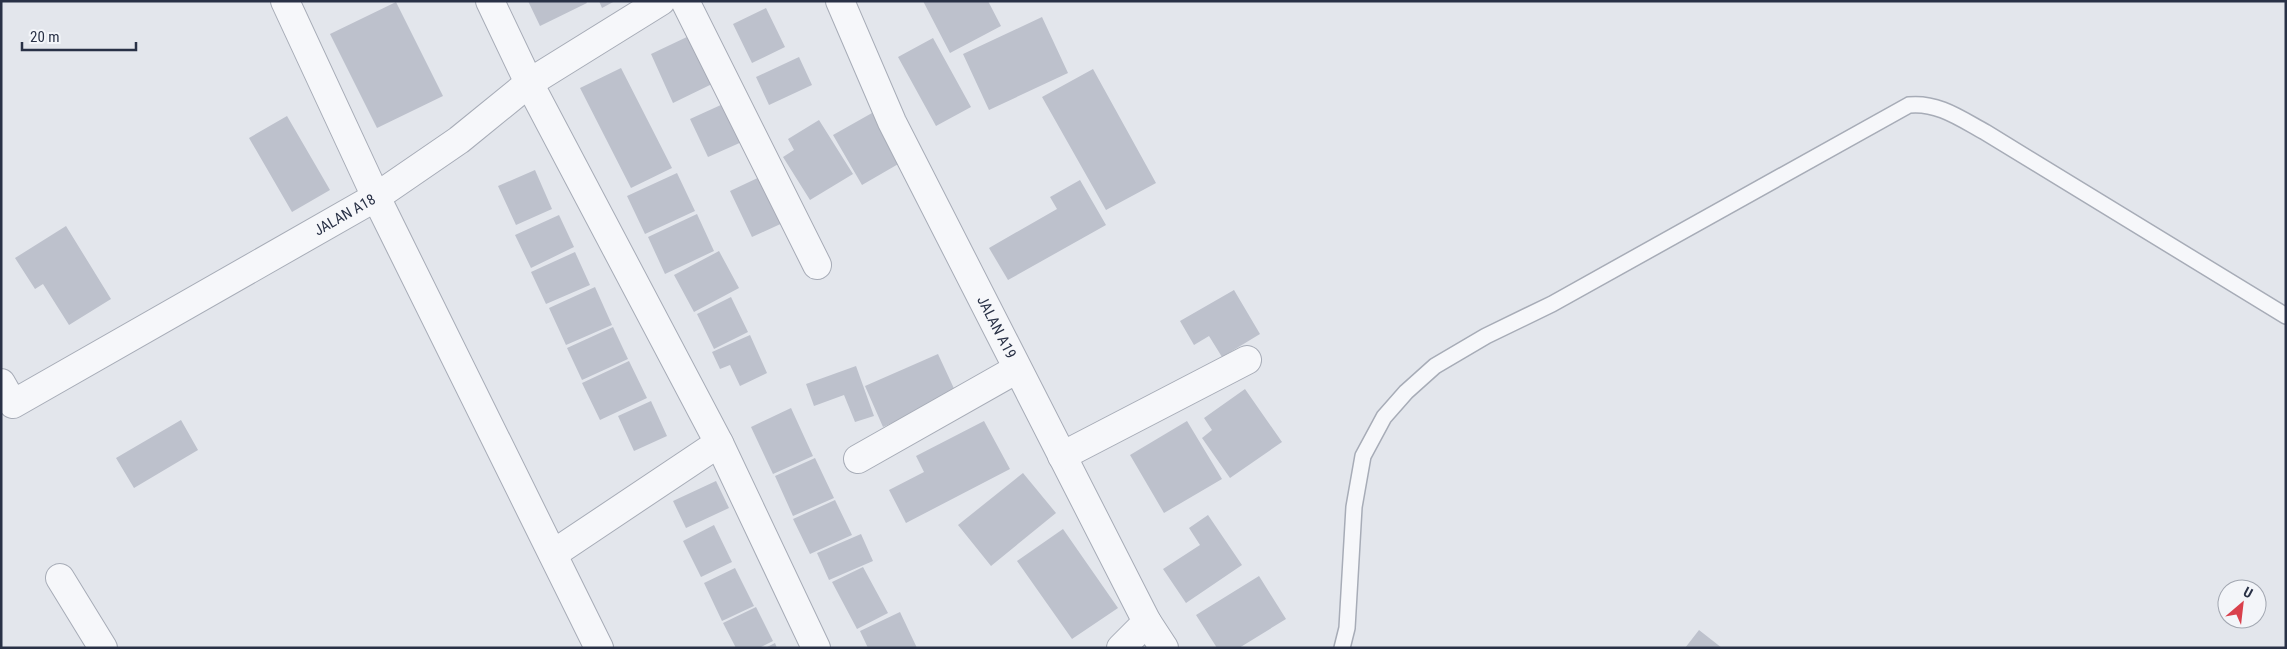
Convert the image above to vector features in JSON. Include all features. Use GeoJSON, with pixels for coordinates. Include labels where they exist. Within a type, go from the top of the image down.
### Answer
{"type":"FeatureCollection","features":[{"type":"Feature","properties":{"kind":"street"},"geometry":{"type":"LineString","coordinates":[[285,1],[376,197],[599,648]]}},
{"type":"Feature","properties":{"kind":"street"},"geometry":{"type":"LineString","coordinates":[[490,1],[529,83],[719,443],[816,648]]}},
{"type":"Feature","properties":{"kind":"street","name":"JALAN A18"},"geometry":{"type":"LineString","coordinates":[[7,394],[376,197],[459,140],[529,83],[661,1]]}},
{"type":"Feature","properties":{"kind":"street"},"geometry":{"type":"LineString","coordinates":[[685,1],[817,265]]}},
{"type":"Feature","properties":{"kind":"street","name":"JALAN A19"},"geometry":{"type":"LineString","coordinates":[[840,1],[892,122],[1147,622],[1164,648]]}},
{"type":"Feature","properties":{"kind":"street"},"geometry":{"type":"LineString","coordinates":[[1062,456],[1247,360]]}},
{"type":"Feature","properties":{"kind":"street"},"geometry":{"type":"LineString","coordinates":[[858,459],[1017,369]]}},
{"type":"Feature","properties":{"kind":"street"},"geometry":{"type":"LineString","coordinates":[[553,554],[719,443]]}},
{"type":"Feature","properties":{"kind":"street"},"geometry":{"type":"LineString","coordinates":[[60,578],[103,648]]}},
{"type":"Feature","properties":{"kind":"street"},"geometry":{"type":"LineString","coordinates":[[1121,648],[1147,622]]}},
{"type":"Feature","properties":{"kind":"lane"},"geometry":{"type":"LineString","coordinates":[[1342,648],[1347,628],[1354,507],[1363,456],[1384,417],[1406,392],[1435,366],[1486,336],[1552,304],[1909,105],[1923,104],[1939,108],[1985,132],[2286,316]]}},
{"type":"Feature","properties":{"kind":"building"},"geometry":{"type":"Polygon","coordinates":[[[528,1],[586,1],[587,3],[540,26],[528,1]]]}},
{"type":"Feature","properties":{"kind":"building"},"geometry":{"type":"Polygon","coordinates":[[[599,1],[615,1],[602,8],[599,1]]]}},
{"type":"Feature","properties":{"kind":"building"},"geometry":{"type":"Polygon","coordinates":[[[923,1],[988,1],[1001,26],[950,53],[923,1]]]}},
{"type":"Feature","properties":{"kind":"building"},"geometry":{"type":"Polygon","coordinates":[[[396,2],[443,96],[377,128],[330,34],[396,2]]]}},
{"type":"Feature","properties":{"kind":"building"},"geometry":{"type":"Polygon","coordinates":[[[766,8],[785,47],[752,63],[733,24],[766,8]]]}},
{"type":"Feature","properties":{"kind":"building"},"geometry":{"type":"Polygon","coordinates":[[[1042,17],[1068,73],[989,110],[963,54],[1042,17]]]}},
{"type":"Feature","properties":{"kind":"building"},"geometry":{"type":"Polygon","coordinates":[[[689,36],[712,84],[673,103],[651,54],[689,36]]]}},
{"type":"Feature","properties":{"kind":"building"},"geometry":{"type":"Polygon","coordinates":[[[933,38],[971,107],[936,126],[898,57],[933,38]]]}},
{"type":"Feature","properties":{"kind":"building"},"geometry":{"type":"Polygon","coordinates":[[[799,57],[812,85],[769,105],[756,77],[799,57]]]}},
{"type":"Feature","properties":{"kind":"building"},"geometry":{"type":"Polygon","coordinates":[[[621,68],[672,168],[631,188],[580,88],[621,68]]]}},
{"type":"Feature","properties":{"kind":"building"},"geometry":{"type":"Polygon","coordinates":[[[1093,69],[1156,183],[1106,210],[1042,97],[1093,69]]]}},
{"type":"Feature","properties":{"kind":"building"},"geometry":{"type":"Polygon","coordinates":[[[734,99],[753,137],[708,157],[690,119],[734,99]]]}},
{"type":"Feature","properties":{"kind":"building"},"geometry":{"type":"Polygon","coordinates":[[[872,113],[900,163],[862,185],[833,135],[872,113]]]}},
{"type":"Feature","properties":{"kind":"building"},"geometry":{"type":"Polygon","coordinates":[[[287,116],[330,190],[292,212],[249,138],[287,116]]]}},
{"type":"Feature","properties":{"kind":"building"},"geometry":{"type":"Polygon","coordinates":[[[819,120],[853,174],[810,200],[783,157],[794,150],[788,139],[819,120]]]}},
{"type":"Feature","properties":{"kind":"building"},"geometry":{"type":"Polygon","coordinates":[[[535,170],[552,209],[516,225],[498,186],[535,170]]]}},
{"type":"Feature","properties":{"kind":"building"},"geometry":{"type":"Polygon","coordinates":[[[677,173],[695,211],[645,234],[627,196],[677,173]]]}},
{"type":"Feature","properties":{"kind":"building"},"geometry":{"type":"Polygon","coordinates":[[[764,175],[787,221],[752,237],[730,191],[764,175]]]}},
{"type":"Feature","properties":{"kind":"building"},"geometry":{"type":"Polygon","coordinates":[[[1080,180],[1106,225],[1008,280],[989,248],[1057,209],[1050,197],[1080,180]]]}},
{"type":"Feature","properties":{"kind":"building"},"geometry":{"type":"Polygon","coordinates":[[[697,214],[714,251],[665,274],[648,237],[697,214]]]}},
{"type":"Feature","properties":{"kind":"building"},"geometry":{"type":"Polygon","coordinates":[[[559,215],[574,247],[531,268],[515,235],[559,215]]]}},
{"type":"Feature","properties":{"kind":"building"},"geometry":{"type":"Polygon","coordinates":[[[66,226],[111,299],[69,325],[43,284],[35,289],[15,258],[66,226]]]}},
{"type":"Feature","properties":{"kind":"building"},"geometry":{"type":"Polygon","coordinates":[[[719,251],[739,288],[694,312],[674,275],[719,251]]]}},
{"type":"Feature","properties":{"kind":"building"},"geometry":{"type":"Polygon","coordinates":[[[575,252],[590,285],[546,304],[531,272],[575,252]]]}},
{"type":"Feature","properties":{"kind":"building"},"geometry":{"type":"Polygon","coordinates":[[[595,287],[612,325],[566,345],[549,308],[595,287]]]}},
{"type":"Feature","properties":{"kind":"building"},"geometry":{"type":"Polygon","coordinates":[[[1234,290],[1260,334],[1222,357],[1209,336],[1194,345],[1180,321],[1234,290]]]}},
{"type":"Feature","properties":{"kind":"building"},"geometry":{"type":"Polygon","coordinates":[[[731,297],[748,332],[714,349],[697,314],[731,297]]]}},
{"type":"Feature","properties":{"kind":"building"},"geometry":{"type":"Polygon","coordinates":[[[613,327],[628,359],[582,380],[567,348],[613,327]]]}},
{"type":"Feature","properties":{"kind":"building"},"geometry":{"type":"Polygon","coordinates":[[[750,335],[767,373],[740,386],[730,365],[720,369],[712,352],[750,335]]]}},
{"type":"Feature","properties":{"kind":"building"},"geometry":{"type":"Polygon","coordinates":[[[938,354],[957,395],[883,427],[865,386],[938,354]]]}},
{"type":"Feature","properties":{"kind":"building"},"geometry":{"type":"Polygon","coordinates":[[[629,361],[647,398],[600,420],[582,383],[629,361]]]}},
{"type":"Feature","properties":{"kind":"building"},"geometry":{"type":"Polygon","coordinates":[[[856,366],[874,416],[855,422],[844,395],[814,406],[806,384],[856,366]]]}},
{"type":"Feature","properties":{"kind":"building"},"geometry":{"type":"Polygon","coordinates":[[[1245,389],[1282,442],[1230,478],[1202,438],[1212,430],[1204,418],[1245,389]]]}},
{"type":"Feature","properties":{"kind":"building"},"geometry":{"type":"Polygon","coordinates":[[[651,401],[667,436],[634,451],[618,416],[651,401]]]}},
{"type":"Feature","properties":{"kind":"building"},"geometry":{"type":"Polygon","coordinates":[[[791,408],[813,456],[773,474],[751,427],[791,408]]]}},
{"type":"Feature","properties":{"kind":"building"},"geometry":{"type":"Polygon","coordinates":[[[181,420],[198,450],[134,488],[116,458],[181,420]]]}},
{"type":"Feature","properties":{"kind":"building"},"geometry":{"type":"Polygon","coordinates":[[[984,421],[1010,469],[906,523],[889,490],[924,472],[916,456],[984,421]]]}},
{"type":"Feature","properties":{"kind":"building"},"geometry":{"type":"Polygon","coordinates":[[[1187,421],[1222,479],[1164,513],[1130,455],[1187,421]]]}},
{"type":"Feature","properties":{"kind":"building"},"geometry":{"type":"Polygon","coordinates":[[[815,458],[834,498],[793,516],[775,476],[815,458]]]}},
{"type":"Feature","properties":{"kind":"building"},"geometry":{"type":"Polygon","coordinates":[[[1023,473],[1056,513],[991,566],[958,525],[1023,473]]]}},
{"type":"Feature","properties":{"kind":"building"},"geometry":{"type":"Polygon","coordinates":[[[716,481],[729,508],[686,528],[673,501],[716,481]]]}},
{"type":"Feature","properties":{"kind":"building"},"geometry":{"type":"Polygon","coordinates":[[[835,500],[852,535],[810,554],[793,519],[835,500]]]}},
{"type":"Feature","properties":{"kind":"building"},"geometry":{"type":"Polygon","coordinates":[[[1208,515],[1242,565],[1186,603],[1163,569],[1200,545],[1189,528],[1208,515]]]}},
{"type":"Feature","properties":{"kind":"building"},"geometry":{"type":"Polygon","coordinates":[[[714,525],[732,562],[701,577],[683,541],[714,525]]]}},
{"type":"Feature","properties":{"kind":"building"},"geometry":{"type":"Polygon","coordinates":[[[1063,529],[1118,608],[1072,639],[1017,561],[1063,529]]]}},
{"type":"Feature","properties":{"kind":"building"},"geometry":{"type":"Polygon","coordinates":[[[861,534],[873,561],[829,580],[817,553],[861,534]]]}},
{"type":"Feature","properties":{"kind":"building"},"geometry":{"type":"Polygon","coordinates":[[[863,567],[888,613],[857,629],[832,582],[863,567]]]}},
{"type":"Feature","properties":{"kind":"building"},"geometry":{"type":"Polygon","coordinates":[[[735,568],[754,606],[722,621],[704,583],[735,568]]]}},
{"type":"Feature","properties":{"kind":"building"},"geometry":{"type":"Polygon","coordinates":[[[1259,576],[1286,619],[1239,648],[1217,648],[1196,615],[1259,576]]]}},
{"type":"Feature","properties":{"kind":"building"},"geometry":{"type":"Polygon","coordinates":[[[756,607],[773,641],[759,648],[736,648],[723,623],[756,607]]]}},
{"type":"Feature","properties":{"kind":"building"},"geometry":{"type":"Polygon","coordinates":[[[900,612],[917,648],[868,648],[860,631],[900,612]]]}},
{"type":"Feature","properties":{"kind":"building"},"geometry":{"type":"Polygon","coordinates":[[[1699,630],[1722,648],[1685,648],[1699,630]]]}},
{"type":"Feature","properties":{"kind":"building"},"geometry":{"type":"Polygon","coordinates":[[[775,643],[777,648],[765,648],[775,643]]]}}]}
